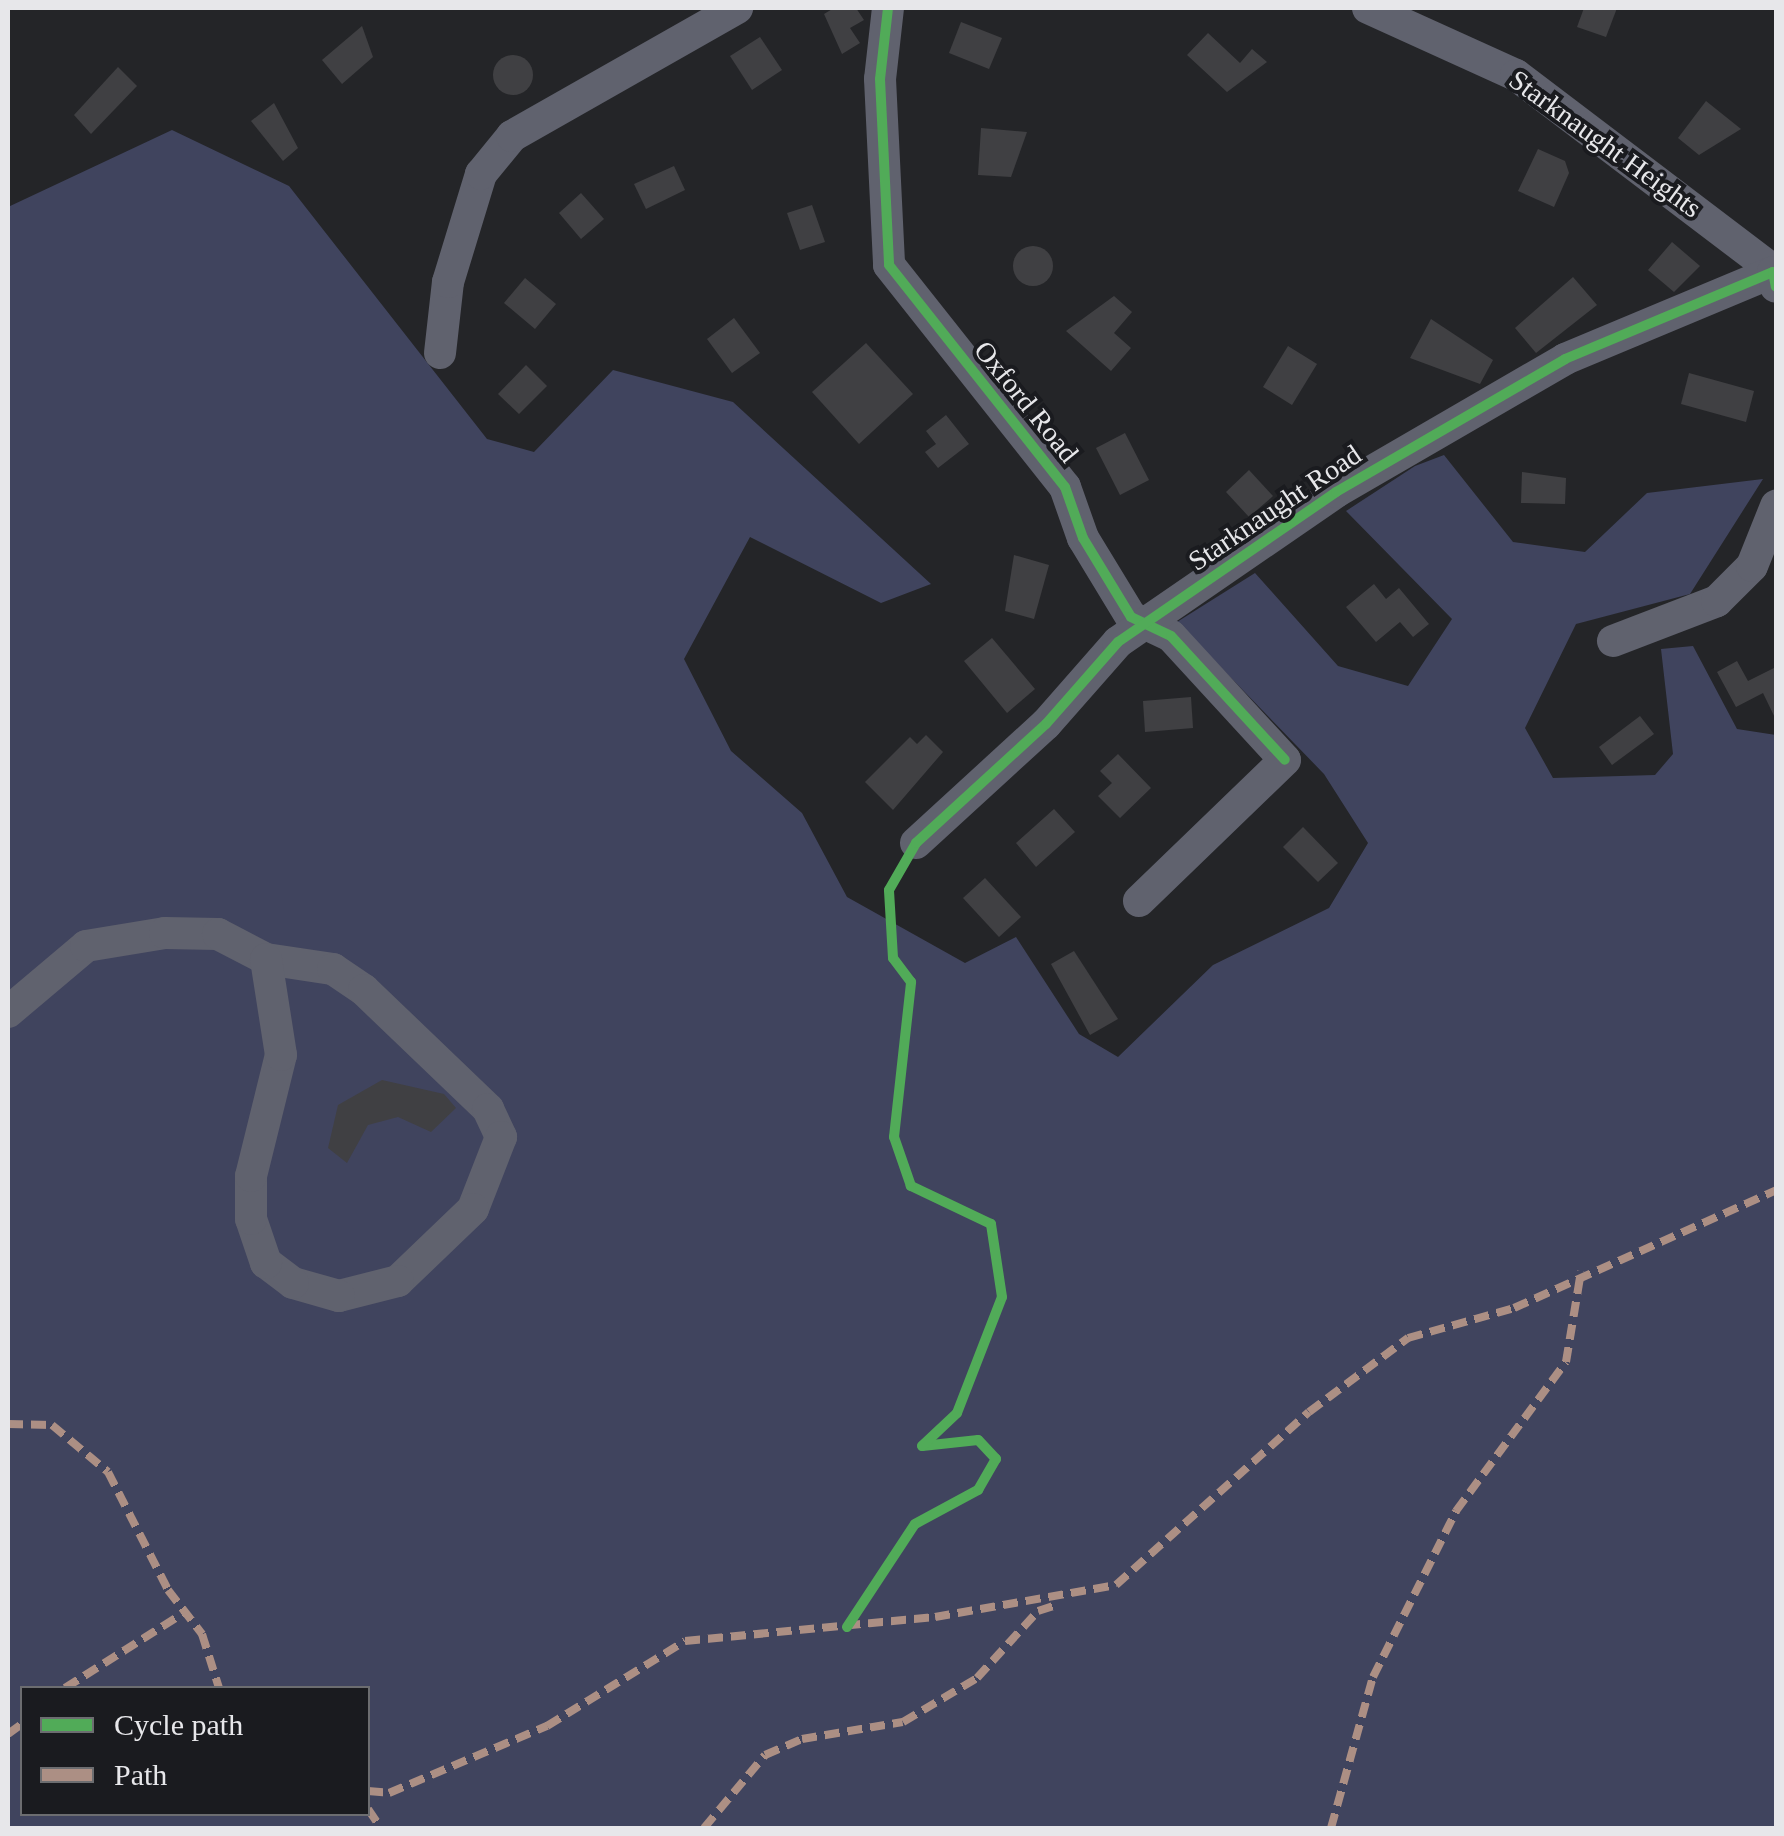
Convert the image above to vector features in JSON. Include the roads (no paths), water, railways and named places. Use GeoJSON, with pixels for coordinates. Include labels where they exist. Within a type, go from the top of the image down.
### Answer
{"type":"FeatureCollection","features":[{"type":"Feature","properties":{"kind":"street"},"geometry":{"type":"LineString","coordinates":[[440,353],[448,282],[482,174],[512,136],[737,8]]}},
{"type":"Feature","properties":{"kind":"street","name":"Oxford Road"},"geometry":{"type":"LineString","coordinates":[[888,8],[880,78],[888,265],[1065,487],[1083,538],[1132,617],[1146,620],[1286,760],[1140,901]]}},
{"type":"Feature","properties":{"kind":"street","name":"Starknaught Heights"},"geometry":{"type":"LineString","coordinates":[[1368,8],[1516,75],[1775,277]]}},
{"type":"Feature","properties":{"kind":"street","name":"Starknaught Road"},"geometry":{"type":"LineString","coordinates":[[916,843],[1146,620],[1508,390],[1775,277]]}},
{"type":"Feature","properties":{"kind":"street"},"geometry":{"type":"LineString","coordinates":[[1613,641],[1717,602],[1752,566],[1776,506]]}},
{"type":"Feature","properties":{"kind":"street"},"geometry":{"type":"LineString","coordinates":[[8,1012],[86,946],[132,936],[218,934],[266,959],[333,969],[364,990],[488,1108],[501,1136],[473,1208],[398,1281],[339,1296],[293,1283],[266,1263],[250,1219],[251,1176],[281,1056],[266,959]]}}]}
